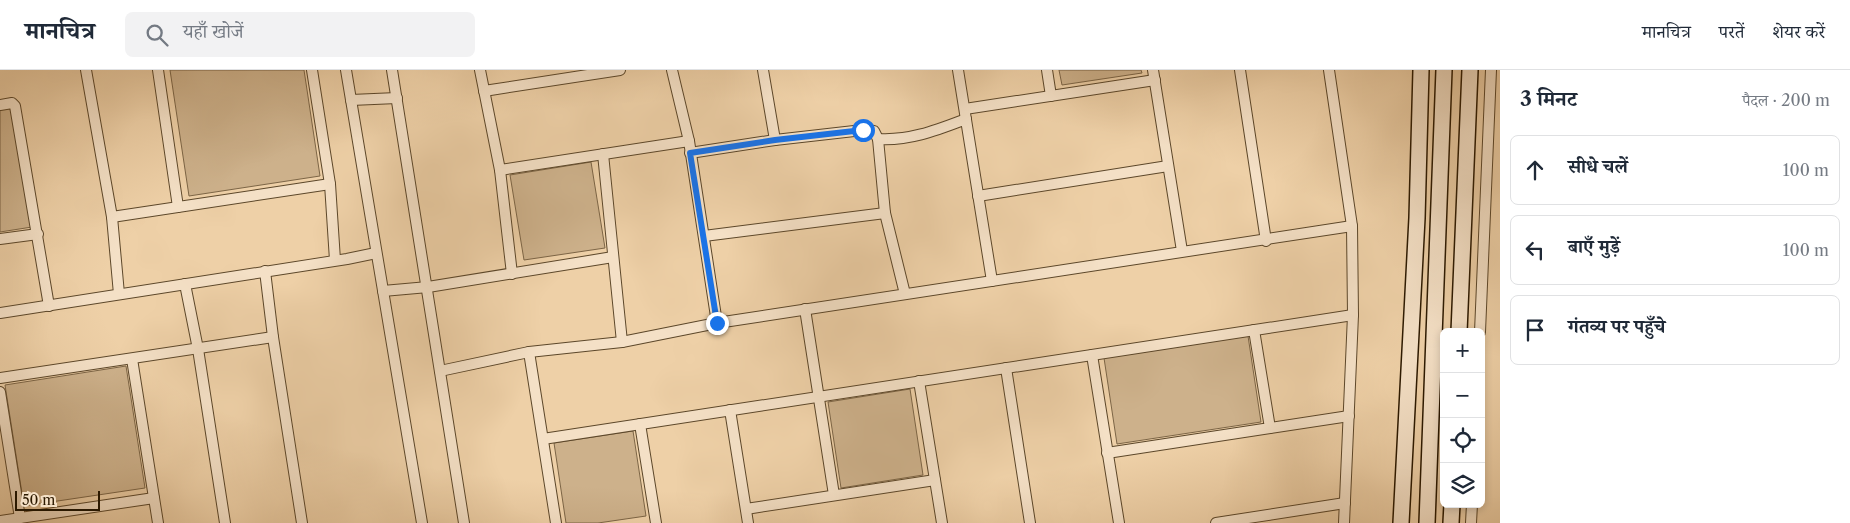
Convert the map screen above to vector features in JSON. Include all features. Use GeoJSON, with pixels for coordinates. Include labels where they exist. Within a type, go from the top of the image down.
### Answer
{"type":"FeatureCollection","features":[{"type":"Feature","properties":{"kind":"main road"},"geometry":{"type":"LineString","coordinates":[[1402,523],[1417,218],[1421,70]]}},
{"type":"Feature","properties":{"kind":"main road"},"geometry":{"type":"LineString","coordinates":[[1427,523],[1444,70]]}},
{"type":"Feature","properties":{"kind":"main road"},"geometry":{"type":"LineString","coordinates":[[1459,328],[1470,70]]}},
{"type":"Feature","properties":{"kind":"main road"},"geometry":{"type":"LineString","coordinates":[[1451,523],[1452,508]]}},
{"type":"Feature","properties":{"kind":"street"},"geometry":{"type":"LineString","coordinates":[[86,70],[112,217],[119,294]]}},
{"type":"Feature","properties":{"kind":"street"},"geometry":{"type":"LineString","coordinates":[[158,70],[178,207]]}},
{"type":"Feature","properties":{"kind":"street"},"geometry":{"type":"LineString","coordinates":[[312,70],[330,184],[335,260]]}},
{"type":"Feature","properties":{"kind":"street"},"geometry":{"type":"LineString","coordinates":[[346,70],[422,523]]}},
{"type":"Feature","properties":{"kind":"street"},"geometry":{"type":"LineString","coordinates":[[392,70],[464,523]]}},
{"type":"Feature","properties":{"kind":"street"},"geometry":{"type":"LineString","coordinates":[[480,70],[500,170],[512,274]]}},
{"type":"Feature","properties":{"kind":"street"},"geometry":{"type":"LineString","coordinates":[[484,91],[620,70]]}},
{"type":"Feature","properties":{"kind":"street"},"geometry":{"type":"LineString","coordinates":[[672,70],[688,141],[717,323]]}},
{"type":"Feature","properties":{"kind":"street"},"geometry":{"type":"LineString","coordinates":[[763,70],[775,140]]}},
{"type":"Feature","properties":{"kind":"street"},"geometry":{"type":"LineString","coordinates":[[958,70],[992,281]]}},
{"type":"Feature","properties":{"kind":"street"},"geometry":{"type":"LineString","coordinates":[[1047,70],[1051,96]]}},
{"type":"Feature","properties":{"kind":"street"},"geometry":{"type":"LineString","coordinates":[[1240,70],[1266,241]]}},
{"type":"Feature","properties":{"kind":"street"},"geometry":{"type":"LineString","coordinates":[[1330,70],[1352,226],[1353,315],[1344,523]]}},
{"type":"Feature","properties":{"kind":"street"},"geometry":{"type":"LineString","coordinates":[[1480,328],[1491,70]]}},
{"type":"Feature","properties":{"kind":"street"},"geometry":{"type":"LineString","coordinates":[[878,139],[893,140],[920,136],[965,114],[1154,75],[1182,252]]}},
{"type":"Feature","properties":{"kind":"street"},"geometry":{"type":"LineString","coordinates":[[351,100],[396,98]]}},
{"type":"Feature","properties":{"kind":"street"},"geometry":{"type":"LineString","coordinates":[[0,105],[10,103],[15,106],[49,306]]}},
{"type":"Feature","properties":{"kind":"street"},"geometry":{"type":"LineString","coordinates":[[690,153],[775,140],[863,130],[874,131],[878,139],[885,213],[905,294]]}},
{"type":"Feature","properties":{"kind":"street"},"geometry":{"type":"LineString","coordinates":[[500,170],[688,141]]}},
{"type":"Feature","properties":{"kind":"street"},"geometry":{"type":"LineString","coordinates":[[603,154],[622,342]]}},
{"type":"Feature","properties":{"kind":"street"},"geometry":{"type":"LineString","coordinates":[[978,196],[1168,166]]}},
{"type":"Feature","properties":{"kind":"street"},"geometry":{"type":"LineString","coordinates":[[112,217],[330,184]]}},
{"type":"Feature","properties":{"kind":"street"},"geometry":{"type":"LineString","coordinates":[[704,236],[885,213]]}},
{"type":"Feature","properties":{"kind":"street"},"geometry":{"type":"LineString","coordinates":[[440,370],[529,352],[622,342],[717,323],[805,309],[1266,241],[1352,226]]}},
{"type":"Feature","properties":{"kind":"street"},"geometry":{"type":"LineString","coordinates":[[0,239],[38,234]]}},
{"type":"Feature","properties":{"kind":"street"},"geometry":{"type":"LineString","coordinates":[[0,313],[376,253]]}},
{"type":"Feature","properties":{"kind":"street"},"geometry":{"type":"LineString","coordinates":[[383,291],[428,287],[613,257]]}},
{"type":"Feature","properties":{"kind":"street"},"geometry":{"type":"LineString","coordinates":[[265,271],[273,338],[302,523]]}},
{"type":"Feature","properties":{"kind":"street"},"geometry":{"type":"LineString","coordinates":[[185,284],[198,349],[225,523]]}},
{"type":"Feature","properties":{"kind":"street"},"geometry":{"type":"LineString","coordinates":[[805,309],[834,495]]}},
{"type":"Feature","properties":{"kind":"street"},"geometry":{"type":"LineString","coordinates":[[543,439],[1353,315]]}},
{"type":"Feature","properties":{"kind":"street"},"geometry":{"type":"LineString","coordinates":[[1254,330],[1270,428]]}},
{"type":"Feature","properties":{"kind":"street"},"geometry":{"type":"LineString","coordinates":[[0,378],[273,338]]}},
{"type":"Feature","properties":{"kind":"street"},"geometry":{"type":"LineString","coordinates":[[529,352],[556,523]]}},
{"type":"Feature","properties":{"kind":"street"},"geometry":{"type":"LineString","coordinates":[[1092,355],[1118,523]]}},
{"type":"Feature","properties":{"kind":"street"},"geometry":{"type":"LineString","coordinates":[[132,359],[158,523]]}},
{"type":"Feature","properties":{"kind":"street"},"geometry":{"type":"LineString","coordinates":[[1006,368],[1030,523]]}},
{"type":"Feature","properties":{"kind":"street"},"geometry":{"type":"LineString","coordinates":[[919,381],[942,523]]}},
{"type":"Feature","properties":{"kind":"street"},"geometry":{"type":"LineString","coordinates":[[0,392],[20,518]]}},
{"type":"Feature","properties":{"kind":"street"},"geometry":{"type":"LineString","coordinates":[[730,410],[748,523]]}},
{"type":"Feature","properties":{"kind":"street"},"geometry":{"type":"LineString","coordinates":[[1107,453],[1349,416]]}},
{"type":"Feature","properties":{"kind":"street"},"geometry":{"type":"LineString","coordinates":[[640,424],[654,523]]}},
{"type":"Feature","properties":{"kind":"street"},"geometry":{"type":"LineString","coordinates":[[746,509],[935,480]]}},
{"type":"Feature","properties":{"kind":"street"},"geometry":{"type":"LineString","coordinates":[[0,521],[154,498]]}},
{"type":"Feature","properties":{"kind":"street"},"geometry":{"type":"LineString","coordinates":[[1216,523],[1345,503]]}},
{"type":"Feature","properties":{"kind":"street"},"geometry":{"type":"LineString","coordinates":[[1472,508],[1472,523]]}},
{"type":"Feature","properties":{"kind":"shaded area"},"geometry":{"type":"Polygon","coordinates":[[[170,70],[304,70],[320,176],[189,196],[170,70]]]}},
{"type":"Feature","properties":{"kind":"shaded area"},"geometry":{"type":"Polygon","coordinates":[[[1059,70],[1141,70],[1142,73],[1062,85],[1059,70]]]}},
{"type":"Feature","properties":{"kind":"shaded area"},"geometry":{"type":"Polygon","coordinates":[[[12,103],[32,227],[0,232],[0,105],[12,103]]]}},
{"type":"Feature","properties":{"kind":"shaded area"},"geometry":{"type":"Polygon","coordinates":[[[591,162],[605,248],[524,260],[510,175],[591,162]]]}},
{"type":"Feature","properties":{"kind":"shaded area"},"geometry":{"type":"Polygon","coordinates":[[[1248,336],[1261,422],[1117,444],[1104,358],[1248,336]]]}},
{"type":"Feature","properties":{"kind":"shaded area"},"geometry":{"type":"Polygon","coordinates":[[[126,366],[145,488],[24,506],[5,385],[126,366]]]}},
{"type":"Feature","properties":{"kind":"shaded area"},"geometry":{"type":"Polygon","coordinates":[[[910,389],[923,475],[841,488],[828,402],[910,389]]]}},
{"type":"Feature","properties":{"kind":"shaded area"},"geometry":{"type":"Polygon","coordinates":[[[633,431],[646,516],[598,523],[566,523],[554,443],[633,431]]]}},
{"type":"Feature","properties":{"kind":"route"},"geometry":{"type":"LineString","coordinates":[[717,323],[690,153],[775,140],[863,130]]}}]}
